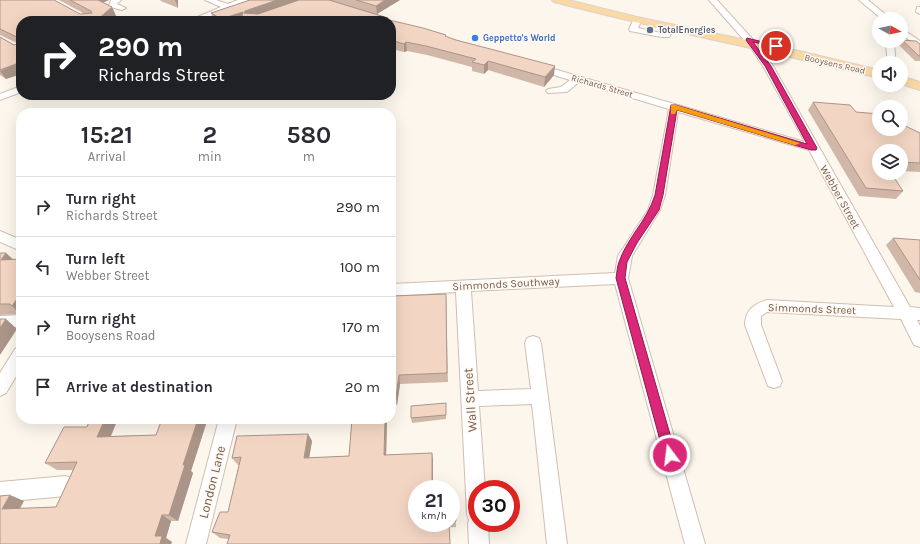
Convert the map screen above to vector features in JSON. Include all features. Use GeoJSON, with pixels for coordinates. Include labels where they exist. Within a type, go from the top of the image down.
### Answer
{"type":"FeatureCollection","features":[{"type":"Feature","properties":{"kind":"main road","name":"Booysens Road"},"geometry":{"type":"LineString","coordinates":[[557,0],[670,30],[751,43],[872,68]]}},
{"type":"Feature","properties":{"kind":"main road","name":"Booysens Road"},"geometry":{"type":"LineString","coordinates":[[573,0],[624,14],[872,72]]}},
{"type":"Feature","properties":{"kind":"main road"},"geometry":{"type":"LineString","coordinates":[[910,78],[920,86]]}},
{"type":"Feature","properties":{"kind":"street"},"geometry":{"type":"LineString","coordinates":[[117,0],[113,5],[122,8]]}},
{"type":"Feature","properties":{"kind":"street"},"geometry":{"type":"LineString","coordinates":[[209,0],[228,7]]}},
{"type":"Feature","properties":{"kind":"street"},"geometry":{"type":"LineString","coordinates":[[205,16],[246,0]]}},
{"type":"Feature","properties":{"kind":"street","name":"Webber Street"},"geometry":{"type":"LineString","coordinates":[[713,0],[751,43],[768,66],[813,148],[912,314],[920,340]]}},
{"type":"Feature","properties":{"kind":"street"},"geometry":{"type":"LineString","coordinates":[[863,0],[878,12]]}},
{"type":"Feature","properties":{"kind":"street"},"geometry":{"type":"LineString","coordinates":[[908,36],[917,43]]}},
{"type":"Feature","properties":{"kind":"street","name":"Richards Street"},"geometry":{"type":"LineString","coordinates":[[531,65],[813,148]]}},
{"type":"Feature","properties":{"kind":"street"},"geometry":{"type":"LineString","coordinates":[[551,91],[564,90],[577,79]]}},
{"type":"Feature","properties":{"kind":"street"},"geometry":{"type":"LineString","coordinates":[[0,97],[16,91]]}},
{"type":"Feature","properties":{"kind":"street"},"geometry":{"type":"LineString","coordinates":[[674,107],[659,195],[654,210],[625,256],[621,278],[695,544]]}},
{"type":"Feature","properties":{"kind":"street"},"geometry":{"type":"LineString","coordinates":[[0,236],[16,244]]}},
{"type":"Feature","properties":{"kind":"street","name":"Simmonds Southway"},"geometry":{"type":"LineString","coordinates":[[396,290],[621,278]]}},
{"type":"Feature","properties":{"kind":"street","name":"Wall Street"},"geometry":{"type":"LineString","coordinates":[[463,286],[475,480]]}},
{"type":"Feature","properties":{"kind":"street","name":"Simmonds Street"},"geometry":{"type":"LineString","coordinates":[[774,381],[753,324],[753,316],[755,311],[760,308],[767,306],[912,314]]}},
{"type":"Feature","properties":{"kind":"street"},"geometry":{"type":"LineString","coordinates":[[0,322],[16,321]]}},
{"type":"Feature","properties":{"kind":"street"},"geometry":{"type":"LineString","coordinates":[[533,344],[557,544]]}},
{"type":"Feature","properties":{"kind":"street"},"geometry":{"type":"LineString","coordinates":[[0,388],[16,362]]}},
{"type":"Feature","properties":{"kind":"street"},"geometry":{"type":"LineString","coordinates":[[470,399],[540,396]]}},
{"type":"Feature","properties":{"kind":"street","name":"London Lane"},"geometry":{"type":"LineString","coordinates":[[196,544],[227,424]]}},
{"type":"Feature","properties":{"kind":"street"},"geometry":{"type":"LineString","coordinates":[[0,492],[66,486]]}},
{"type":"Feature","properties":{"kind":"street"},"geometry":{"type":"LineString","coordinates":[[478,532],[479,544]]}},
{"type":"Feature","properties":{"kind":"building"},"geometry":{"type":"Polygon","coordinates":[[[0,0],[54,0],[80,14],[92,13],[91,11],[70,0],[98,0],[112,7],[102,16],[16,16],[16,37],[0,29],[0,0]]]}},
{"type":"Feature","properties":{"kind":"building"},"geometry":{"type":"Polygon","coordinates":[[[250,0],[277,0],[245,11],[244,13],[258,14],[299,0],[329,0],[381,16],[242,16],[243,12],[230,16],[216,16],[211,13],[250,0]]]}},
{"type":"Feature","properties":{"kind":"building"},"geometry":{"type":"Polygon","coordinates":[[[356,0],[385,0],[376,6],[356,0]]]}},
{"type":"Feature","properties":{"kind":"building"},"geometry":{"type":"Polygon","coordinates":[[[396,22],[446,35],[445,36],[456,40],[555,66],[545,77],[488,61],[484,65],[472,62],[476,59],[426,46],[406,42],[404,44],[396,42],[396,22]]]}},
{"type":"Feature","properties":{"kind":"building"},"geometry":{"type":"Polygon","coordinates":[[[0,37],[14,45],[16,44],[16,64],[0,70],[0,37]]]}},
{"type":"Feature","properties":{"kind":"building"},"geometry":{"type":"Polygon","coordinates":[[[908,40],[916,41],[920,44],[919,56],[908,46],[908,40]]]}},
{"type":"Feature","properties":{"kind":"building"},"geometry":{"type":"Polygon","coordinates":[[[813,102],[850,105],[856,112],[872,113],[872,136],[908,136],[908,127],[920,133],[920,163],[908,162],[908,144],[872,144],[872,180],[896,180],[903,191],[866,188],[813,102]]]}},
{"type":"Feature","properties":{"kind":"building"},"geometry":{"type":"Polygon","coordinates":[[[893,238],[920,240],[920,280],[893,238]]]}},
{"type":"Feature","properties":{"kind":"building"},"geometry":{"type":"Polygon","coordinates":[[[0,253],[6,253],[1,260],[16,259],[16,300],[12,306],[10,304],[0,304],[0,253]]]}},
{"type":"Feature","properties":{"kind":"building"},"geometry":{"type":"Polygon","coordinates":[[[446,294],[447,373],[399,375],[396,397],[396,296],[446,294]]]}},
{"type":"Feature","properties":{"kind":"building"},"geometry":{"type":"Polygon","coordinates":[[[0,319],[6,319],[0,328],[0,319]]]}},
{"type":"Feature","properties":{"kind":"building"},"geometry":{"type":"Polygon","coordinates":[[[446,403],[446,415],[411,418],[411,406],[446,403]]]}},
{"type":"Feature","properties":{"kind":"building"},"geometry":{"type":"Polygon","coordinates":[[[88,424],[103,424],[97,437],[156,435],[160,424],[196,424],[169,515],[162,515],[155,536],[162,536],[160,544],[0,544],[0,496],[10,495],[2,509],[56,507],[77,462],[45,463],[64,427],[87,427],[88,424]]]}},
{"type":"Feature","properties":{"kind":"building"},"geometry":{"type":"Polygon","coordinates":[[[352,424],[385,424],[384,455],[432,453],[432,480],[408,480],[408,532],[449,532],[450,544],[227,544],[230,535],[212,532],[220,512],[228,512],[241,457],[232,458],[237,436],[308,434],[304,458],[349,456],[352,424]]]}},
{"type":"Feature","properties":{"kind":"slow traffic"},"geometry":{"type":"LineString","coordinates":[[673,112],[674,107],[796,143]]}},
{"type":"Feature","properties":{"kind":"place","name":"TotalEnergies"},"geometry":{"type":"Point","coordinates":[650,30]}},
{"type":"Feature","properties":{"kind":"place","name":"Geppetto's World"},"geometry":{"type":"Point","coordinates":[475,38]}},
{"type":"Feature","properties":{"kind":"route"},"geometry":{"type":"LineString","coordinates":[[670,455],[621,278],[623,262],[633,242],[654,210],[659,195],[674,107],[813,148],[768,66],[760,53],[748,40],[776,46]]}}]}
